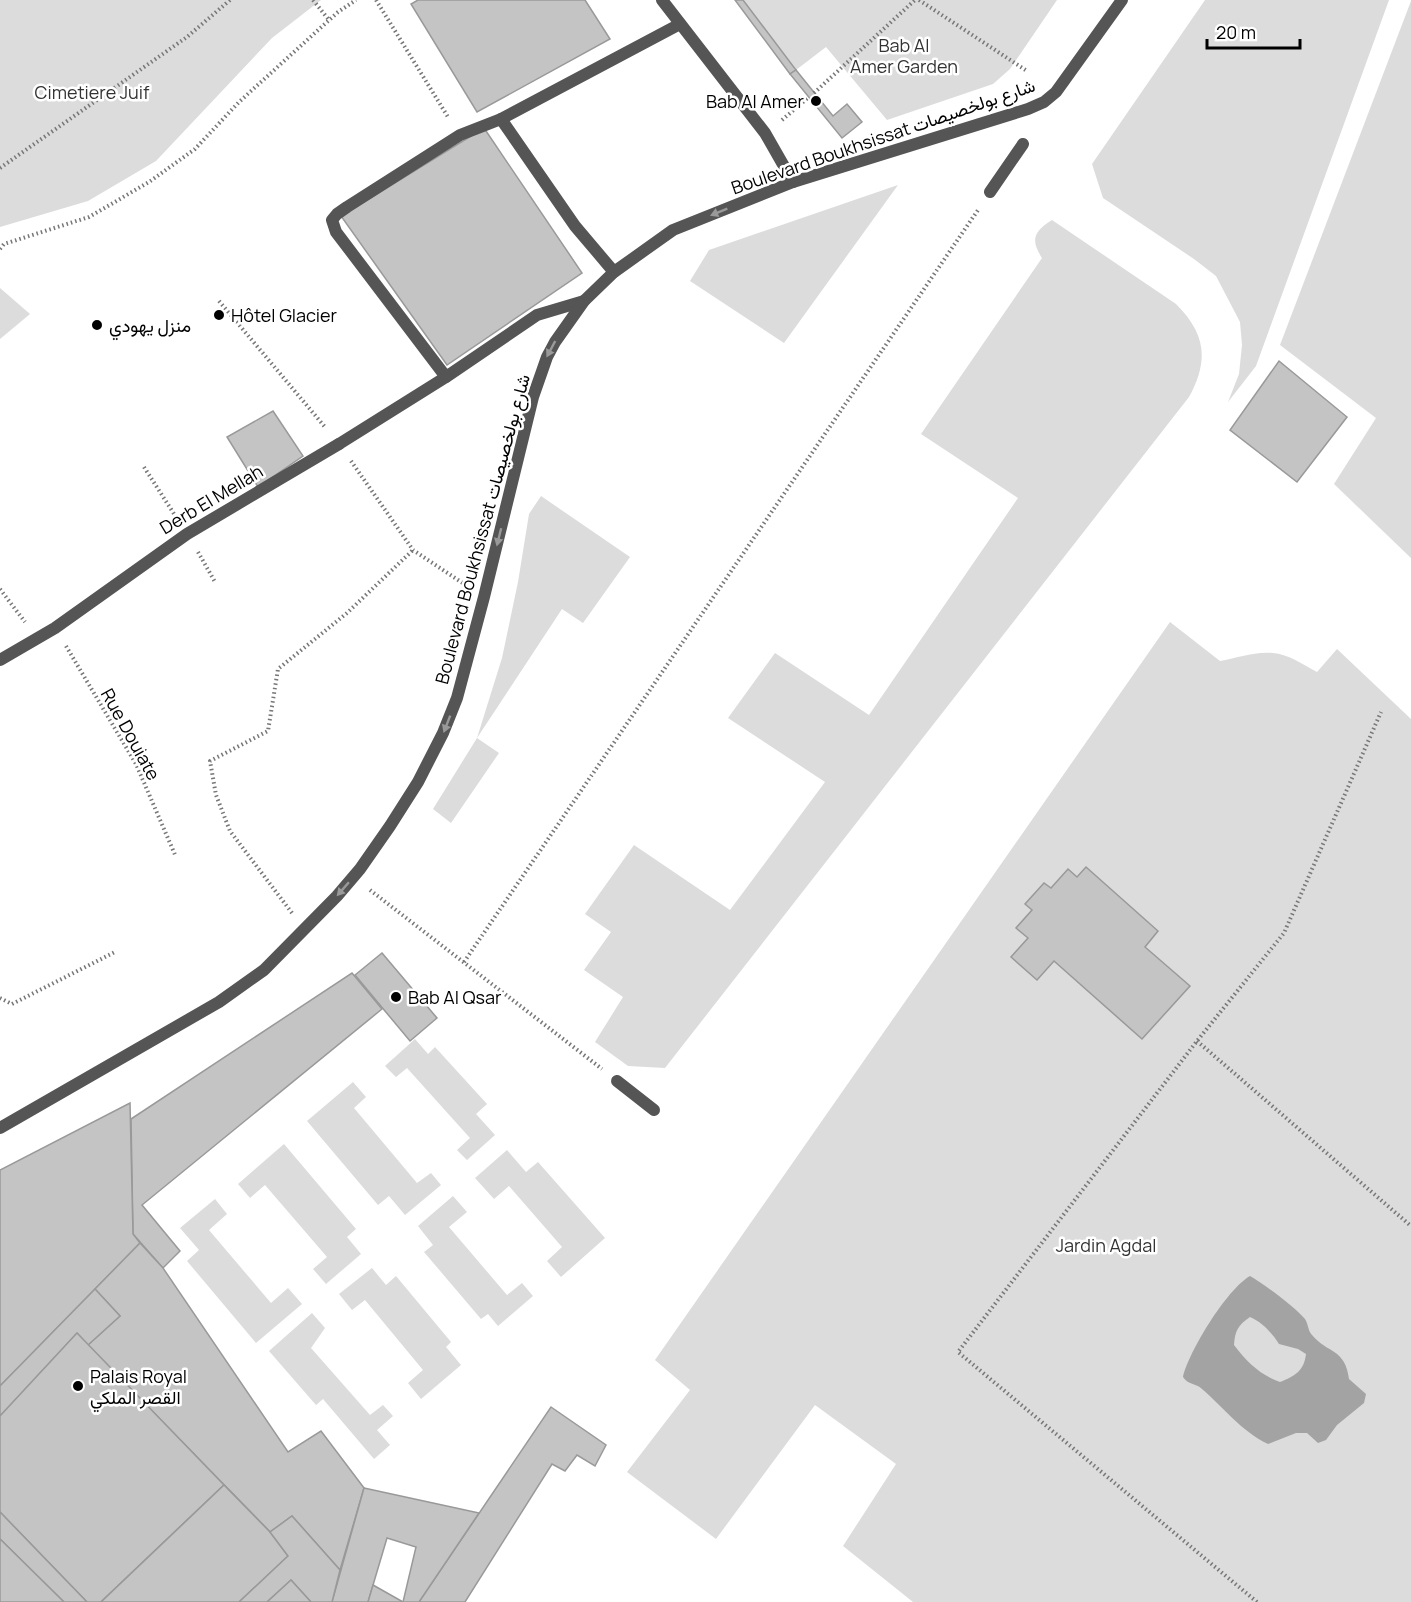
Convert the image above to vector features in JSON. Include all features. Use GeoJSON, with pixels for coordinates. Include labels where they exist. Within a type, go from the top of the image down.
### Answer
{"type":"FeatureCollection","features":[{"type":"Feature","properties":{"kind":"street"},"geometry":{"type":"LineString","coordinates":[[662,0],[765,133],[793,182]]}},
{"type":"Feature","properties":{"kind":"street","name":"Boulevard Boukhsissat شارع بولخصيصات"},"geometry":{"type":"LineString","coordinates":[[0,1128],[219,1002],[264,970],[305,930],[353,877],[390,826],[418,782],[443,733],[467,663],[533,397],[547,357],[584,301],[614,272],[673,230],[793,182],[1028,109],[1044,102],[1056,92],[1122,0]]}},
{"type":"Feature","properties":{"kind":"street"},"geometry":{"type":"LineString","coordinates":[[446,377],[336,232],[331,221],[347,207],[460,135],[501,119],[680,24]]}},
{"type":"Feature","properties":{"kind":"street"},"geometry":{"type":"LineString","coordinates":[[501,119],[575,226],[614,272]]}},
{"type":"Feature","properties":{"kind":"street"},"geometry":{"type":"LineString","coordinates":[[990,192],[1023,144]]}},
{"type":"Feature","properties":{"kind":"street","name":"Derb El Mellah"},"geometry":{"type":"LineString","coordinates":[[0,660],[55,628],[187,534],[339,444],[446,377],[537,315],[584,301]]}},
{"type":"Feature","properties":{"kind":"street"},"geometry":{"type":"LineString","coordinates":[[617,1081],[654,1110]]}},
{"type":"Feature","properties":{"kind":"path"},"geometry":{"type":"LineString","coordinates":[[0,168],[187,37],[230,0]]}},
{"type":"Feature","properties":{"kind":"path"},"geometry":{"type":"LineString","coordinates":[[313,0],[329,20]]}},
{"type":"Feature","properties":{"kind":"path"},"geometry":{"type":"LineString","coordinates":[[0,249],[4,244],[89,217],[148,182],[195,149],[239,102],[329,20],[356,0]]}},
{"type":"Feature","properties":{"kind":"path"},"geometry":{"type":"LineString","coordinates":[[376,0],[460,135]]}},
{"type":"Feature","properties":{"kind":"path"},"geometry":{"type":"LineString","coordinates":[[814,93],[917,0],[1027,71]]}},
{"type":"Feature","properties":{"kind":"path"},"geometry":{"type":"LineString","coordinates":[[765,133],[809,97]]}},
{"type":"Feature","properties":{"kind":"path"},"geometry":{"type":"LineString","coordinates":[[464,962],[990,192]]}},
{"type":"Feature","properties":{"kind":"path"},"geometry":{"type":"LineString","coordinates":[[219,301],[339,444],[413,550],[484,597]]}},
{"type":"Feature","properties":{"kind":"path"},"geometry":{"type":"LineString","coordinates":[[305,930],[230,831],[216,795],[210,761],[268,730],[278,669],[347,613],[413,550]]}},
{"type":"Feature","properties":{"kind":"path"},"geometry":{"type":"LineString","coordinates":[[0,589],[38,639]]}},
{"type":"Feature","properties":{"kind":"path","name":"Rue Douiate"},"geometry":{"type":"LineString","coordinates":[[55,628],[136,764],[176,857]]}},
{"type":"Feature","properties":{"kind":"path"},"geometry":{"type":"LineString","coordinates":[[1257,1602],[958,1352],[1197,1041],[1284,933],[1381,712]]}},
{"type":"Feature","properties":{"kind":"path"},"geometry":{"type":"LineString","coordinates":[[353,877],[617,1081]]}},
{"type":"Feature","properties":{"kind":"path"},"geometry":{"type":"LineString","coordinates":[[0,998],[12,1004],[115,952]]}},
{"type":"Feature","properties":{"kind":"path"},"geometry":{"type":"LineString","coordinates":[[1197,1041],[1411,1226]]}},
{"type":"Feature","properties":{"kind":"green space","name":"Cimetiere Juif"},"geometry":{"type":"Polygon","coordinates":[[[0,0],[321,0],[272,38],[156,161],[88,201],[0,227],[0,0]]]}},
{"type":"Feature","properties":{"kind":"green space","name":"Bab Al Amer Garden"},"geometry":{"type":"Polygon","coordinates":[[[743,0],[1057,0],[1010,69],[993,84],[887,120],[826,47],[796,70],[743,0]]]}},
{"type":"Feature","properties":{"kind":"green space"},"geometry":{"type":"Polygon","coordinates":[[[1205,0],[1389,0],[1256,366],[1228,402],[1239,374],[1242,345],[1240,322],[1216,276],[1103,198],[1092,164],[1205,0]]]}},
{"type":"Feature","properties":{"kind":"green space"},"geometry":{"type":"Polygon","coordinates":[[[1411,1],[1411,558],[1334,484],[1376,418],[1280,345],[1411,1]]]}},
{"type":"Feature","properties":{"kind":"green space"},"geometry":{"type":"Polygon","coordinates":[[[898,185],[784,343],[690,281],[709,250],[898,185]]]}},
{"type":"Feature","properties":{"kind":"green space"},"geometry":{"type":"Polygon","coordinates":[[[1052,220],[1176,304],[1186,315],[1199,337],[1202,359],[1200,371],[1189,397],[665,1068],[628,1066],[595,1042],[623,997],[584,970],[611,932],[585,914],[634,845],[730,910],[825,782],[728,718],[775,653],[869,715],[1018,498],[921,434],[1042,258],[1036,246],[1036,236],[1041,228],[1052,220]]]}},
{"type":"Feature","properties":{"kind":"green space"},"geometry":{"type":"Polygon","coordinates":[[[0,288],[30,314],[0,339],[0,288]]]}},
{"type":"Feature","properties":{"kind":"green space"},"geometry":{"type":"Polygon","coordinates":[[[541,496],[630,557],[583,623],[562,609],[477,738],[502,658],[529,514],[541,496]]]}},
{"type":"Feature","properties":{"kind":"green space","name":"Jardin Agdal"},"geometry":{"type":"Polygon","coordinates":[[[1170,622],[1220,661],[1253,654],[1273,653],[1290,658],[1317,672],[1337,649],[1411,719],[1411,1602],[913,1602],[843,1546],[896,1464],[815,1405],[716,1539],[627,1472],[690,1390],[655,1360],[1170,622]]]}},
{"type":"Feature","properties":{"kind":"green space"},"geometry":{"type":"Polygon","coordinates":[[[477,738],[499,753],[451,823],[433,809],[477,738]]]}},
{"type":"Feature","properties":{"kind":"green space"},"geometry":{"type":"Polygon","coordinates":[[[415,1039],[428,1054],[435,1047],[487,1104],[476,1114],[495,1135],[467,1160],[457,1150],[470,1138],[407,1068],[396,1077],[385,1066],[415,1039]]]}},
{"type":"Feature","properties":{"kind":"green space"},"geometry":{"type":"Polygon","coordinates":[[[353,1082],[366,1097],[354,1108],[417,1183],[431,1173],[441,1185],[405,1215],[389,1196],[378,1205],[307,1121],[353,1082]]]}},
{"type":"Feature","properties":{"kind":"green space"},"geometry":{"type":"Polygon","coordinates":[[[284,1144],[356,1229],[347,1237],[361,1254],[326,1284],[313,1269],[327,1257],[265,1185],[250,1198],[238,1184],[284,1144]]]}},
{"type":"Feature","properties":{"kind":"green space"},"geometry":{"type":"Polygon","coordinates":[[[507,1150],[526,1172],[538,1162],[605,1238],[561,1277],[547,1261],[562,1247],[509,1186],[494,1199],[475,1178],[507,1150]]]}},
{"type":"Feature","properties":{"kind":"green space"},"geometry":{"type":"Polygon","coordinates":[[[453,1196],[467,1212],[449,1227],[507,1295],[522,1283],[533,1296],[498,1326],[488,1314],[481,1319],[424,1252],[433,1245],[418,1226],[453,1196]]]}},
{"type":"Feature","properties":{"kind":"green space"},"geometry":{"type":"Polygon","coordinates":[[[215,1199],[227,1214],[209,1230],[271,1303],[288,1288],[302,1304],[256,1343],[187,1261],[199,1250],[180,1228],[215,1199]]]}},
{"type":"Feature","properties":{"kind":"green space"},"geometry":{"type":"Polygon","coordinates":[[[372,1268],[386,1285],[396,1276],[451,1342],[446,1347],[461,1365],[421,1399],[408,1383],[423,1370],[365,1300],[352,1310],[339,1294],[372,1268]]]}},
{"type":"Feature","properties":{"kind":"green space"},"geometry":{"type":"Polygon","coordinates":[[[312,1313],[325,1328],[311,1348],[370,1415],[383,1405],[393,1416],[377,1430],[390,1445],[374,1459],[323,1399],[316,1405],[269,1351],[312,1313]]]}},
{"type":"Feature","properties":{"kind":"shaded area"},"geometry":{"type":"Polygon","coordinates":[[[1250,1276],[1294,1308],[1305,1319],[1312,1335],[1340,1356],[1349,1379],[1366,1394],[1364,1403],[1337,1425],[1326,1440],[1318,1443],[1307,1433],[1296,1433],[1268,1444],[1249,1433],[1202,1389],[1183,1377],[1193,1352],[1210,1322],[1241,1283],[1250,1276]],[[1250,1317],[1240,1326],[1236,1332],[1234,1345],[1243,1357],[1266,1376],[1280,1382],[1294,1375],[1301,1369],[1306,1354],[1298,1349],[1279,1344],[1266,1328],[1250,1317]]]}},
{"type":"Feature","properties":{"kind":"building"},"geometry":{"type":"Polygon","coordinates":[[[418,0],[585,0],[610,39],[477,112],[411,4],[418,0]]]}},
{"type":"Feature","properties":{"kind":"building"},"geometry":{"type":"Polygon","coordinates":[[[735,0],[743,0],[796,70],[790,74],[735,0]]]}},
{"type":"Feature","properties":{"kind":"building","name":"Bab Al Amer"},"geometry":{"type":"Polygon","coordinates":[[[796,70],[833,116],[847,104],[862,122],[842,138],[790,74],[796,70]]]}},
{"type":"Feature","properties":{"kind":"building"},"geometry":{"type":"Polygon","coordinates":[[[484,128],[582,273],[447,365],[341,216],[484,128]]]}},
{"type":"Feature","properties":{"kind":"building"},"geometry":{"type":"Polygon","coordinates":[[[1279,361],[1347,417],[1297,482],[1230,430],[1279,361]]]}},
{"type":"Feature","properties":{"kind":"building"},"geometry":{"type":"Polygon","coordinates":[[[273,411],[303,456],[258,487],[227,437],[273,411]]]}},
{"type":"Feature","properties":{"kind":"building"},"geometry":{"type":"Polygon","coordinates":[[[1086,867],[1158,931],[1145,947],[1190,986],[1142,1039],[1054,961],[1037,980],[1011,957],[1028,938],[1016,928],[1032,910],[1025,904],[1044,883],[1051,888],[1068,869],[1077,877],[1086,867]]]}},
{"type":"Feature","properties":{"kind":"building","name":"Bab Al Qsar"},"geometry":{"type":"Polygon","coordinates":[[[382,953],[437,1018],[410,1041],[355,975],[382,953]]]}},
{"type":"Feature","properties":{"kind":"building"},"geometry":{"type":"Polygon","coordinates":[[[352,973],[382,1009],[142,1205],[180,1251],[163,1268],[133,1234],[131,1119],[352,973]]]}},
{"type":"Feature","properties":{"kind":"building"},"geometry":{"type":"Polygon","coordinates":[[[130,1103],[133,1234],[140,1243],[0,1386],[0,1170],[130,1103]]]}},
{"type":"Feature","properties":{"kind":"building"},"geometry":{"type":"Polygon","coordinates":[[[140,1243],[163,1268],[288,1452],[321,1431],[364,1488],[340,1570],[292,1516],[270,1532],[88,1345],[120,1316],[95,1289],[140,1243]]]}},
{"type":"Feature","properties":{"kind":"building"},"geometry":{"type":"Polygon","coordinates":[[[95,1289],[120,1316],[88,1345],[77,1333],[0,1416],[0,1386],[95,1289]]]}},
{"type":"Feature","properties":{"kind":"building"},"geometry":{"type":"Polygon","coordinates":[[[77,1333],[224,1485],[101,1602],[87,1602],[0,1512],[0,1416],[77,1333]]]}},
{"type":"Feature","properties":{"kind":"building"},"geometry":{"type":"Polygon","coordinates":[[[551,1407],[606,1445],[595,1466],[577,1455],[565,1471],[552,1464],[465,1602],[419,1602],[551,1407]]]}},
{"type":"Feature","properties":{"kind":"building"},"geometry":{"type":"Polygon","coordinates":[[[224,1485],[270,1532],[288,1556],[239,1602],[210,1602],[246,1569],[209,1527],[135,1602],[101,1602],[224,1485]]]}},
{"type":"Feature","properties":{"kind":"building"},"geometry":{"type":"Polygon","coordinates":[[[224,1485],[270,1532],[288,1556],[239,1602],[101,1602],[224,1485]]]}},
{"type":"Feature","properties":{"kind":"building"},"geometry":{"type":"Polygon","coordinates":[[[364,1488],[479,1513],[419,1602],[403,1602],[416,1547],[387,1538],[368,1602],[332,1602],[364,1488]]]}},
{"type":"Feature","properties":{"kind":"building"},"geometry":{"type":"Polygon","coordinates":[[[0,1512],[87,1602],[64,1602],[0,1539],[0,1512]]]}},
{"type":"Feature","properties":{"kind":"building"},"geometry":{"type":"Polygon","coordinates":[[[292,1516],[340,1570],[332,1602],[311,1602],[291,1580],[267,1602],[239,1602],[288,1556],[270,1532],[292,1516]]]}},
{"type":"Feature","properties":{"kind":"building"},"geometry":{"type":"Polygon","coordinates":[[[0,1539],[64,1602],[0,1602],[0,1539]]]}},
{"type":"Feature","properties":{"kind":"building"},"geometry":{"type":"Polygon","coordinates":[[[291,1580],[311,1602],[267,1602],[291,1580]]]}},
{"type":"Feature","properties":{"kind":"building"},"geometry":{"type":"Polygon","coordinates":[[[373,1585],[403,1602],[368,1602],[373,1585]]]}},
{"type":"Feature","properties":{"kind":"place","name":"Bab Al Amer"},"geometry":{"type":"Point","coordinates":[816,101]}},
{"type":"Feature","properties":{"kind":"place","name":"Hôtel Glacier"},"geometry":{"type":"Point","coordinates":[219,315]}},
{"type":"Feature","properties":{"kind":"place","name":"منزل يهودي"},"geometry":{"type":"Point","coordinates":[97,325]}},
{"type":"Feature","properties":{"kind":"place","name":"Bab Al Qsar"},"geometry":{"type":"Point","coordinates":[396,997]}},
{"type":"Feature","properties":{"kind":"place","name":"Palais Royal القصر الملكي"},"geometry":{"type":"Point","coordinates":[78,1386]}}]}
